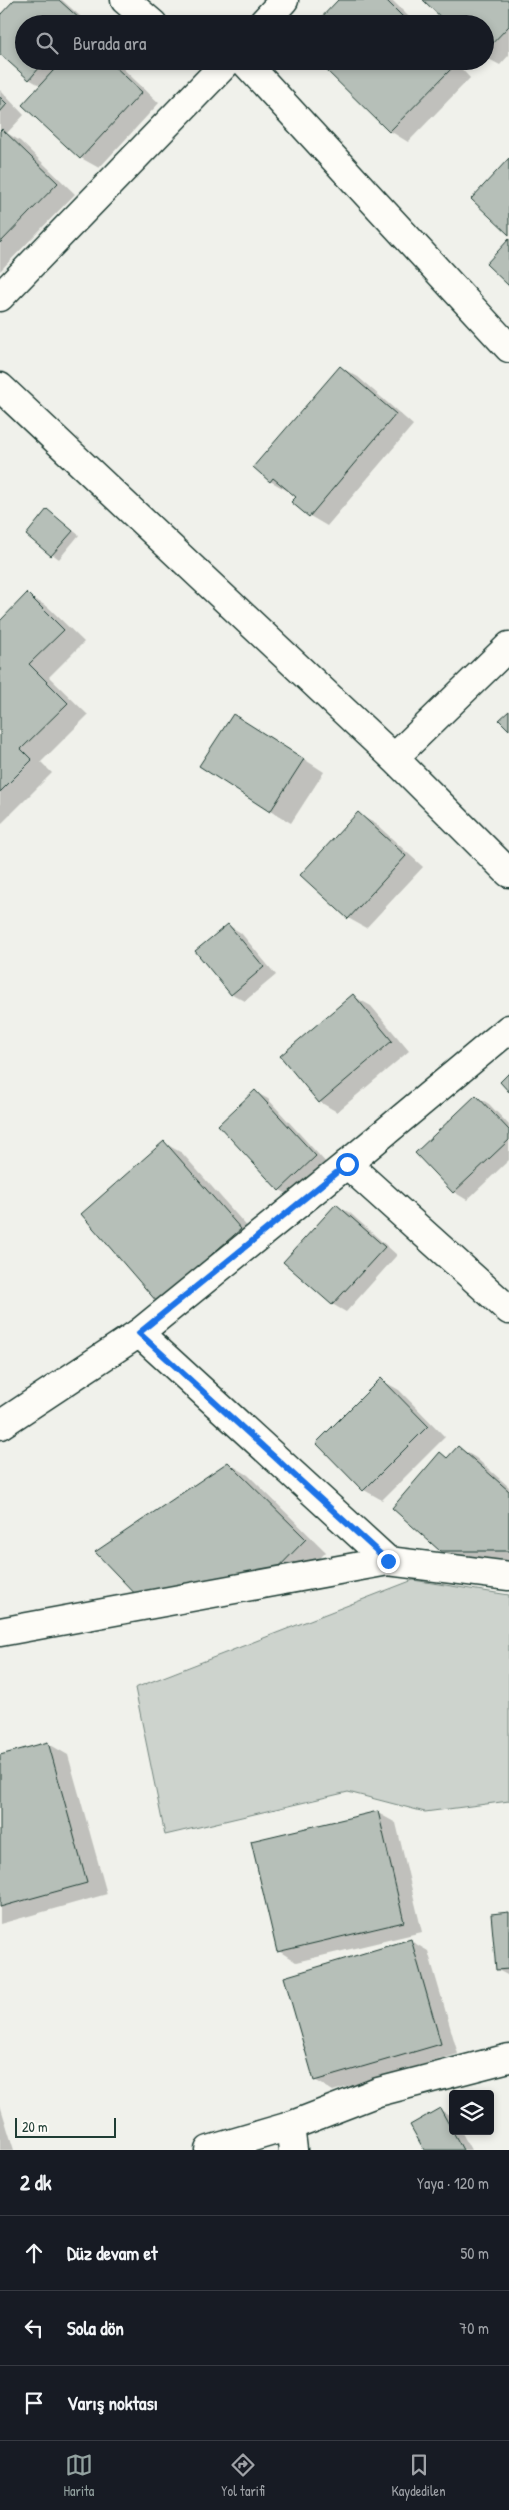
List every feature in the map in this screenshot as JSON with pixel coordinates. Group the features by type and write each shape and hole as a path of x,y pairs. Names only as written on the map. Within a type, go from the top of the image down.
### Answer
{"street":[{"path":"125,0 142,15"},
{"path":"270,15 284,0"},
{"path":"0,297 210,70"},
{"path":"252,70 509,348"},
{"path":"0,387 394,758 509,873"},
{"path":"394,758 509,646"},
{"path":"0,1425 139,1333 509,1029"},
{"path":"347,1164 509,1310"},
{"path":"139,1333 388,1561"},
{"path":"0,1632 388,1561 509,1576"},
{"path":"209,2150 291,2138 378,2092 509,2058"}],"shaded area":[{"path":"413,1580 509,1595 509,1801 425,1812 348,1792 165,1835 135,1688"}],"building":[{"path":"14,0 59,0 76,15 15,15 15,67 0,54 0,15"},
{"path":"338,0 386,0 401,15 324,15"},
{"path":"423,0 509,0 509,26 494,42 494,15 439,15"},
{"path":"18,70 37,70 29,80"},
{"path":"54,70 119,70 142,92 80,159 22,105"},
{"path":"326,70 450,70 389,132"},
{"path":"0,97 7,104 0,112"},
{"path":"2,129 58,183 0,243 0,131"},
{"path":"509,158 509,235 471,199"},
{"path":"509,239 509,286 486,264"},
{"path":"340,366 396,414 309,517 291,502 296,497 273,478 270,482 253,467"},
{"path":"47,509 73,531 51,556 26,535"},
{"path":"27,593 64,630 29,664 68,703 21,749 32,760 0,792 0,621"},
{"path":"509,711 509,730 499,720"},
{"path":"233,714 304,759 270,812 199,766"},
{"path":"358,812 406,856 348,919 300,875"},
{"path":"228,924 264,967 231,995 195,951"},
{"path":"353,994 392,1041 319,1103 280,1056"},
{"path":"509,1073 509,1092 500,1082"},
{"path":"255,1090 316,1156 279,1191 218,1125"},
{"path":"476,1095 509,1130 509,1140 453,1193 415,1153"},
{"path":"164,1141 241,1229 157,1302 81,1214"},
{"path":"336,1204 385,1247 332,1305 283,1262"},
{"path":"381,1378 428,1426 363,1491 316,1443"},
{"path":"458,1446 509,1491 509,1551 440,1551 392,1508 440,1452 447,1458"},
{"path":"228,1462 306,1539 272,1574 143,1602 95,1552"},
{"path":"48,1742 87,1883 0,1907 0,1755"},
{"path":"378,1811 404,1922 277,1952 251,1841"},
{"path":"509,1912 509,1969 496,1970 491,1914"},
{"path":"411,1939 441,2044 314,2081 284,1977"},
{"path":"440,2108 449,2124 449,2135 455,2135 463,2150 424,2150 410,2125"}],"route":[{"path":"347,1164 139,1333 388,1561"}]}
